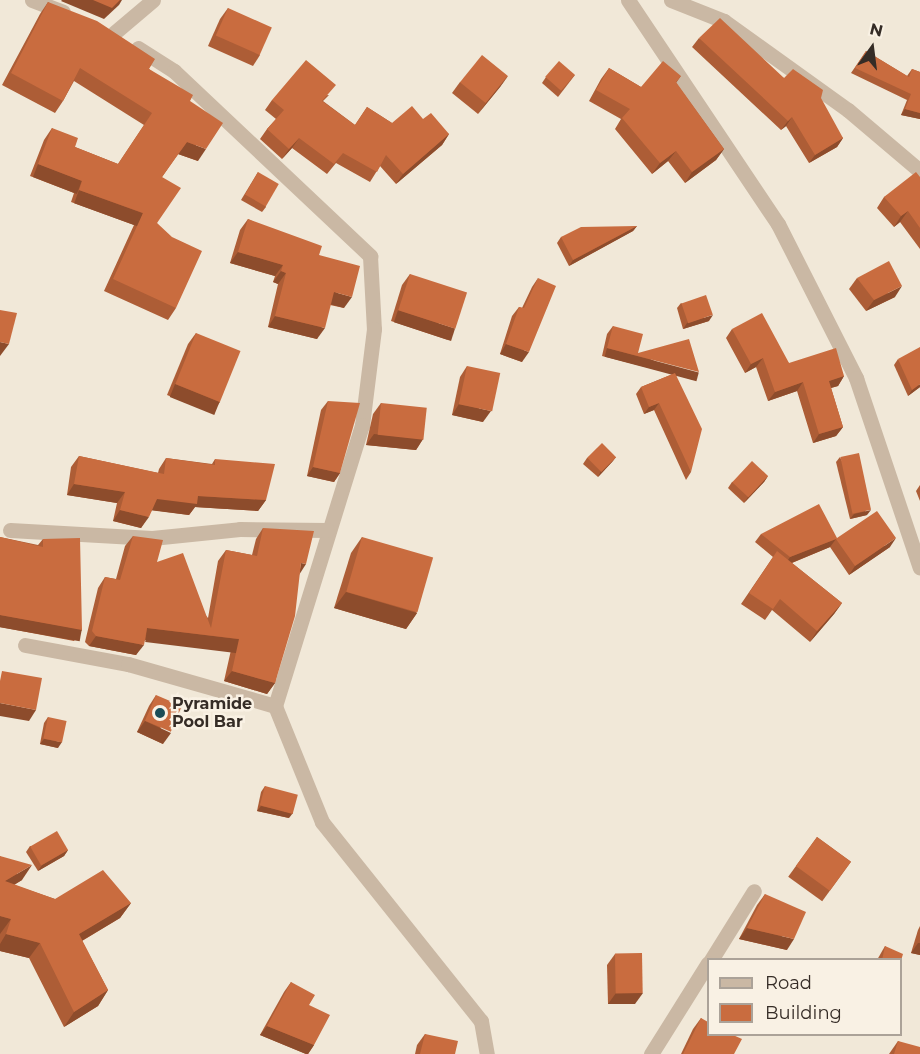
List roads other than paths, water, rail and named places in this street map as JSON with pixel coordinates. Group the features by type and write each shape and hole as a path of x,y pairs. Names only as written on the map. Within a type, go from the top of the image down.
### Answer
{"street":[{"path":"32,0 114,33 174,71 370,256 374,329 362,425 327,530 275,706 322,822 481,1021 488,1054"},
{"path":"114,33 153,0"},
{"path":"628,0 778,224 856,378 920,568"},
{"path":"671,0 724,21 848,110 920,171"},
{"path":"10,530 152,538 240,529 327,530"},
{"path":"25,645 128,664 275,706"},
{"path":"712,958 754,891"},
{"path":"651,1054 707,966"}],"place":[{"name":"Pyramide Pool Bar","path":"160,713"}]}
